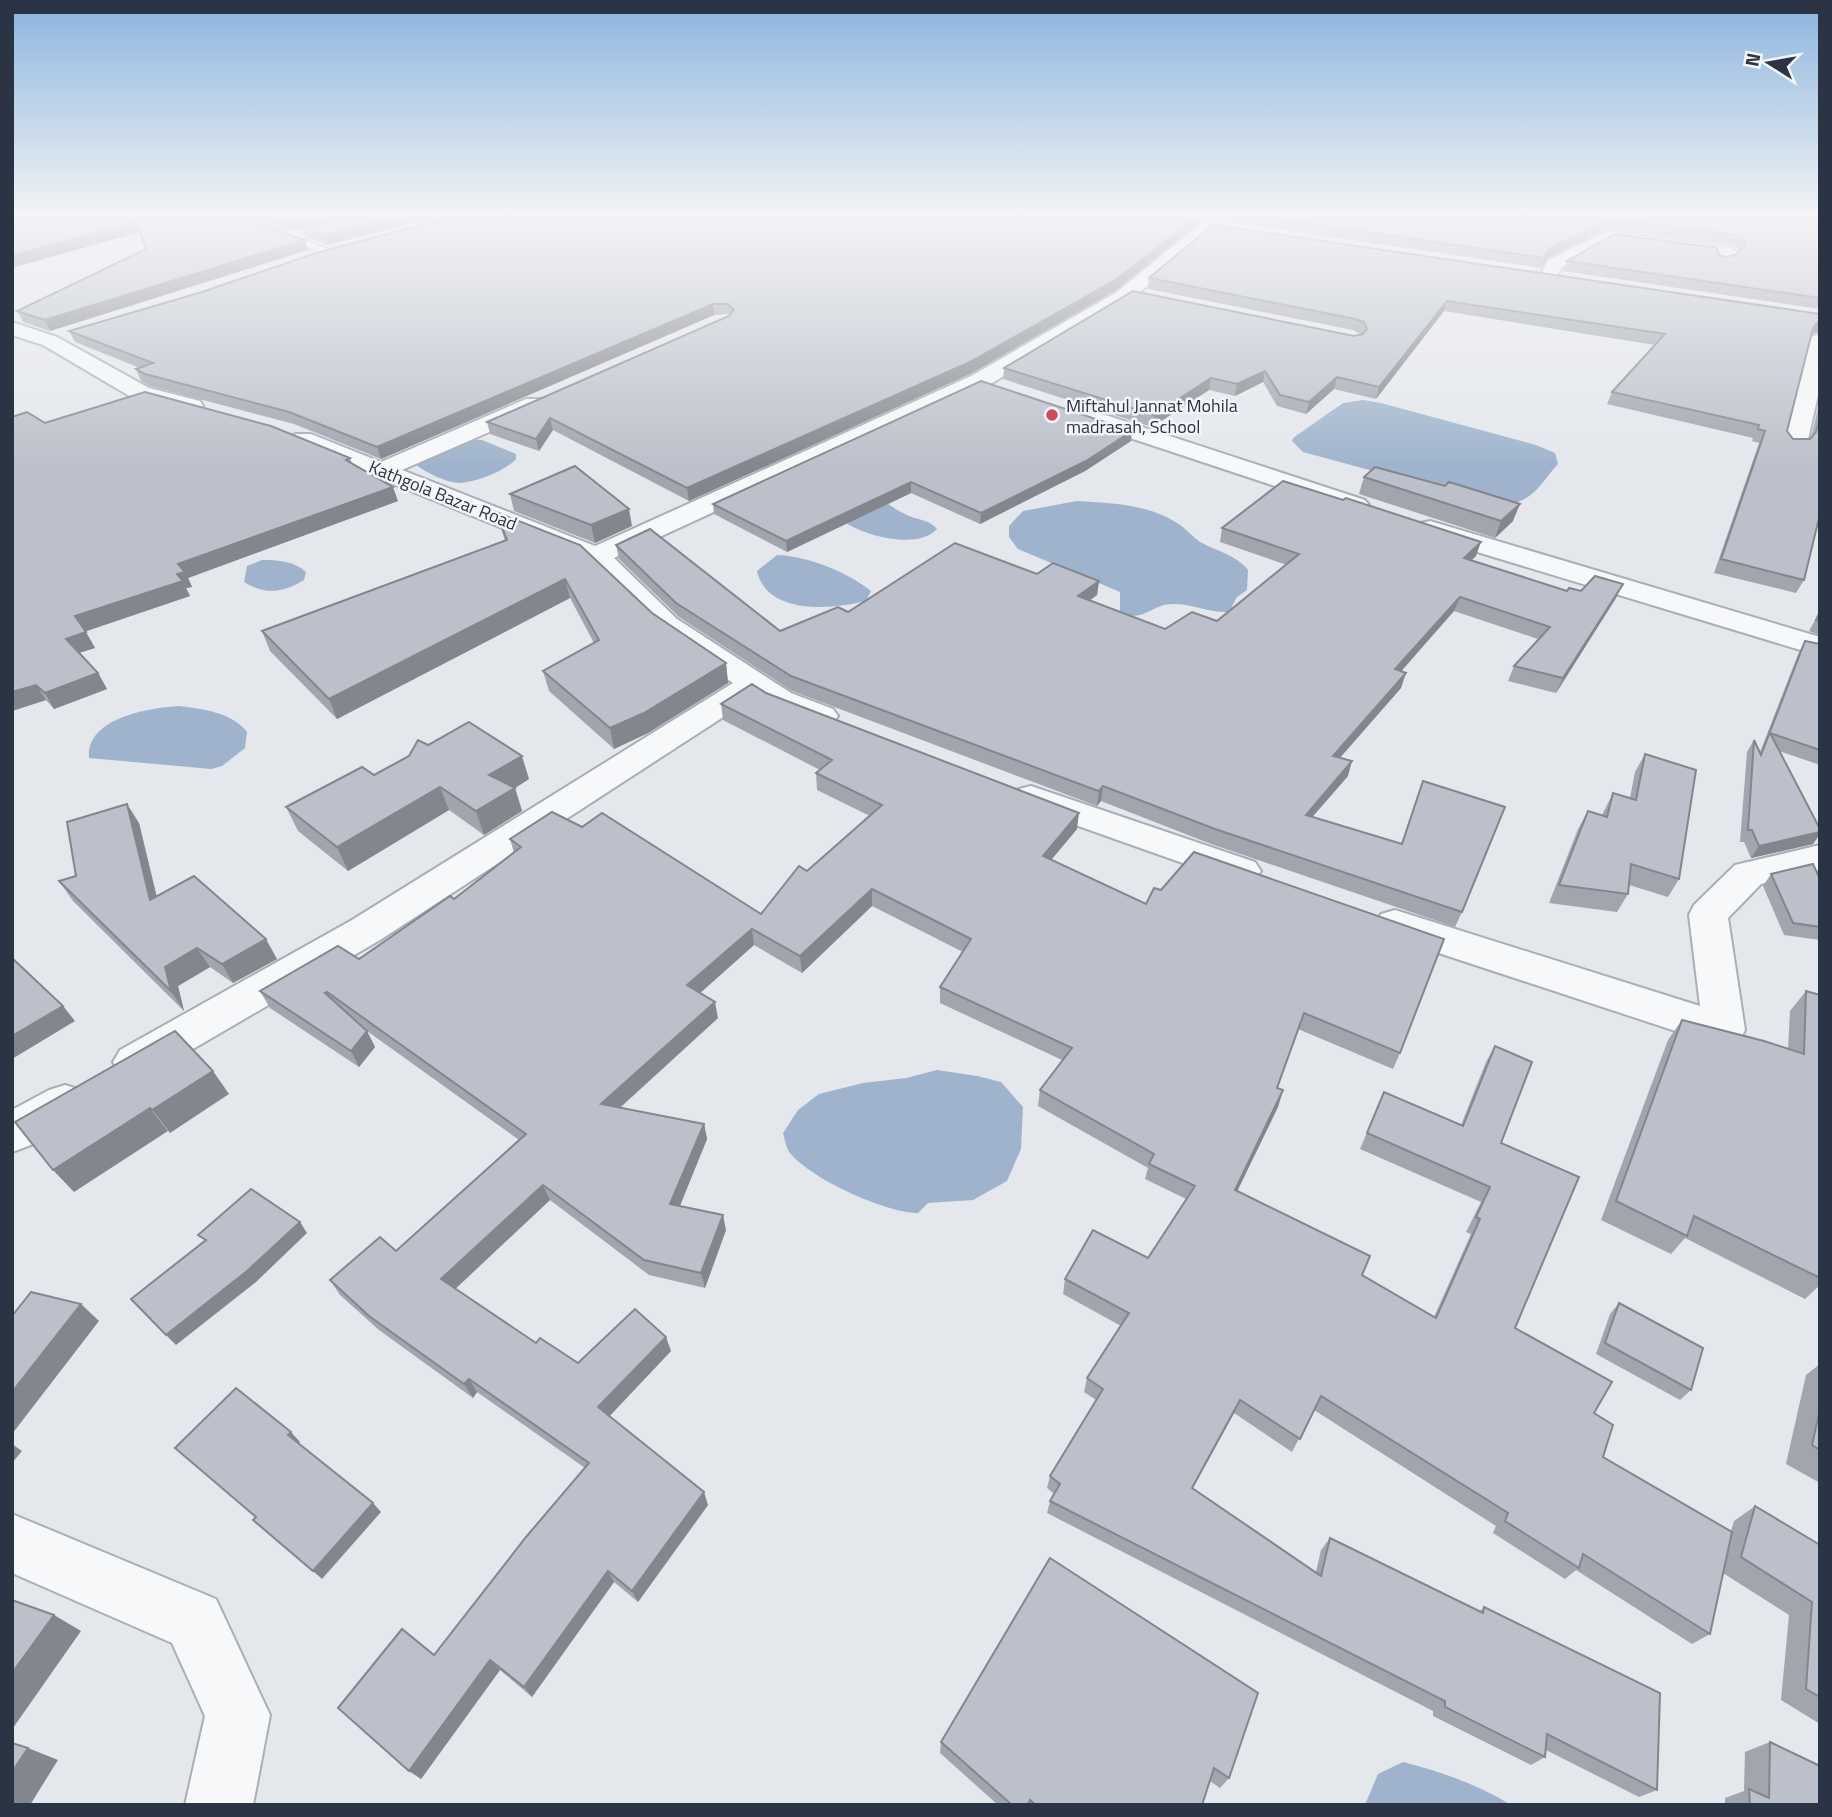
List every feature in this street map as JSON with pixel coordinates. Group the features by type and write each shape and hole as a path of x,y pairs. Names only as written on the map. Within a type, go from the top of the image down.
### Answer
{"street":[{"path":"596,556 979,381 1119,298"},
{"path":"12,328 61,338 141,393 220,414"},
{"path":"1795,444 1820,340"},
{"path":"979,381 1004,389"},
{"path":"382,470 552,396"},
{"path":"1055,406 1384,514"},
{"name":"Kathgola Bazar Road","path":"285,432 596,556 667,625 780,700 844,725"},
{"path":"1410,522 1820,646"},
{"path":"12,1133 366,930 755,683"},
{"path":"1012,789 1271,881"},
{"path":"1362,912 1724,1030 1708,915 1748,874 1820,857"},
{"path":"12,1543 194,1621 237,1715 219,1805"}],"water":[{"path":"1363,400 1536,445 1555,453 1558,464 1525,499 1495,504 1303,452 1292,441 1343,403"},
{"path":"470,439 482,440 516,454 516,459 490,475 460,483 436,476 414,463"},
{"path":"874,493 897,510 928,522 937,529 928,536 903,540 874,535 840,519"},
{"path":"1077,501 1141,508 1166,517 1202,543 1233,557 1243,565 1248,570 1247,590 1237,597 1229,612 1174,604 1160,606 1136,616 1120,613 1120,592 1018,549 1009,537 1009,526 1023,511"},
{"path":"777,555 801,558 827,566 871,591 866,601 853,604 820,607 787,602 774,596 763,586 757,571"},
{"path":"262,560 296,565 306,572 304,580 289,588 274,591 259,589 244,582 247,566"},
{"path":"179,706 216,713 241,725 247,732 245,748 222,766 211,769 89,758 91,744 97,733 108,724 151,709"},
{"path":"937,1070 1001,1082 1023,1107 1021,1149 1007,1181 973,1200 928,1203 918,1213 887,1207 831,1183 800,1163 789,1151 783,1133 798,1110 819,1094"},
{"path":"1403,1762 1459,1779 1511,1805 1365,1805 1378,1774"}],"building":[{"path":"44,298 117,298 45,320 17,311"},
{"path":"182,298 1084,298 970,362 687,488 550,418 536,439 487,422 729,316 734,310 728,304 713,304 377,447 289,412 145,374 136,369 153,363 69,331"},
{"path":"1122,298 1166,298 1354,336 1363,334 1367,329 1364,322 1248,298 1709,298 1820,314 1820,322 1813,328 1787,431 1793,439 1810,439 1816,432 1820,416 1820,514 1804,580 1721,559 1765,431 1758,429 1759,425 1612,392 1665,334 1447,301 1379,387 1337,377 1309,402 1280,395 1265,371 1237,384 1211,378 1154,415 1004,368"},
{"path":"981,381 1132,431 1086,461 981,513 911,482 786,541 713,504"},
{"path":"145,392 271,426 350,458 346,460 393,487 178,564 185,572 177,574 183,581 75,616 86,632 66,639 98,673 45,693 36,685 12,692 12,417 27,412 45,423"},
{"path":"575,466 629,509 591,525 510,494"},
{"path":"1375,467 1445,486 1449,482 1520,504 1501,521 1364,477"},
{"path":"1283,481 1343,500 1346,498 1481,542 1464,558 1567,591 1569,588 1581,591 1595,576 1623,584 1563,678 1514,666 1550,627 1460,597 1395,669 1406,673 1333,756 1352,761 1306,815 1402,844 1423,781 1505,807 1462,912 1215,829 1103,786 1099,791 1093,789 791,676 676,603 616,545 650,529 780,631 838,607 848,612 955,543 1037,574 1053,563 1099,581 1078,596 1165,629 1192,612 1217,621 1299,554 1222,528"},
{"path":"496,512 580,545 652,613 726,663 644,713 610,728 543,671 599,640 565,579 329,699 262,631 507,540"},
{"path":"1805,641 1820,644 1820,750 1770,733 1820,832 1759,846 1752,830 1748,830 1754,740 1761,755"},
{"path":"752,684 766,693 1079,813 1043,856 1146,904 1154,888 1161,890 1194,852 1444,939 1400,1053 1304,1013 1277,1088 1283,1090 1235,1190 1370,1256 1362,1275 1436,1318 1480,1219 1476,1217 1490,1187 1367,1133 1384,1092 1463,1126 1495,1046 1532,1062 1501,1143 1579,1177 1515,1328 1612,1382 1594,1413 1613,1425 1603,1457 1732,1532 1710,1634 1583,1554 1579,1568 1505,1521 1508,1513 1321,1396 1300,1439 1240,1400 1192,1488 1321,1576 1330,1538 1483,1613 1484,1607 1660,1693 1657,1790 1547,1734 1545,1757 1445,1707 1445,1701 1050,1501 1060,1484 1050,1476 1103,1389 1087,1378 1129,1313 1065,1279 1093,1230 1148,1258 1195,1186 1149,1164 1154,1154 1040,1090 1072,1048 940,987 971,939 872,889 800,956 752,929 687,985 715,1002 601,1104 704,1124 670,1204 723,1215 701,1273 644,1260 543,1185 441,1279 536,1343 540,1338 578,1363 635,1309 666,1337 598,1407 704,1492 632,1591 608,1571 524,1687 490,1660 409,1771 338,1708 402,1629 434,1655 526,1537 589,1463 469,1379 464,1384 369,1316 330,1280 380,1237 396,1251 526,1134 327,992 325,993 367,1031 351,1051 260,991 338,946 359,959 450,896 454,899 521,847 510,839 552,812 582,827 602,813 761,914 799,866 807,871 882,805 816,773 832,760 721,704"},
{"path":"469,722 522,756 489,775 515,788 476,811 440,787 337,847 286,807 362,767 374,775 409,756 418,740 428,745"},
{"path":"1645,754 1696,770 1679,879 1631,864 1628,894 1559,885 1588,811 1607,817 1613,793 1636,800"},
{"path":"127,804 150,900 194,876 266,939 222,964 197,948 165,967 171,991 59,881 76,876 67,822"},
{"path":"1813,864 1820,879 1820,927 1793,923 1771,874"},
{"path":"12,958 63,1006 12,1036"},
{"path":"1806,991 1820,995 1820,1278 1694,1216 1687,1236 1616,1201 1682,1020 1804,1054"},
{"path":"175,1031 213,1071 53,1170 15,1122"},
{"path":"251,1189 300,1222 247,1271 166,1335 131,1299 206,1240 198,1235"},
{"path":"31,1292 81,1304 12,1392 12,1316"},
{"path":"1619,1303 1703,1348 1691,1390 1605,1343"},
{"path":"236,1388 291,1432 288,1435 373,1503 313,1571 253,1520 256,1517 175,1448"},
{"path":"1820,1409 1820,1450 1812,1445"},
{"path":"1755,1506 1820,1545 1820,1697 1806,1689 1812,1602 1741,1557"},
{"path":"1050,1558 1258,1693 1229,1778 1214,1768 1202,1805 1036,1805 1030,1800 1028,1805 1012,1805 941,1742"},
{"path":"12,1600 54,1615 12,1673"},
{"path":"1770,1742 1820,1766 1820,1805 1750,1805 1749,1789 1769,1798"},
{"path":"12,1743 28,1748 12,1772"}],"place":[{"name":"Miftahul Jannat Mohila madrasah, School","path":"1052,415"}]}
